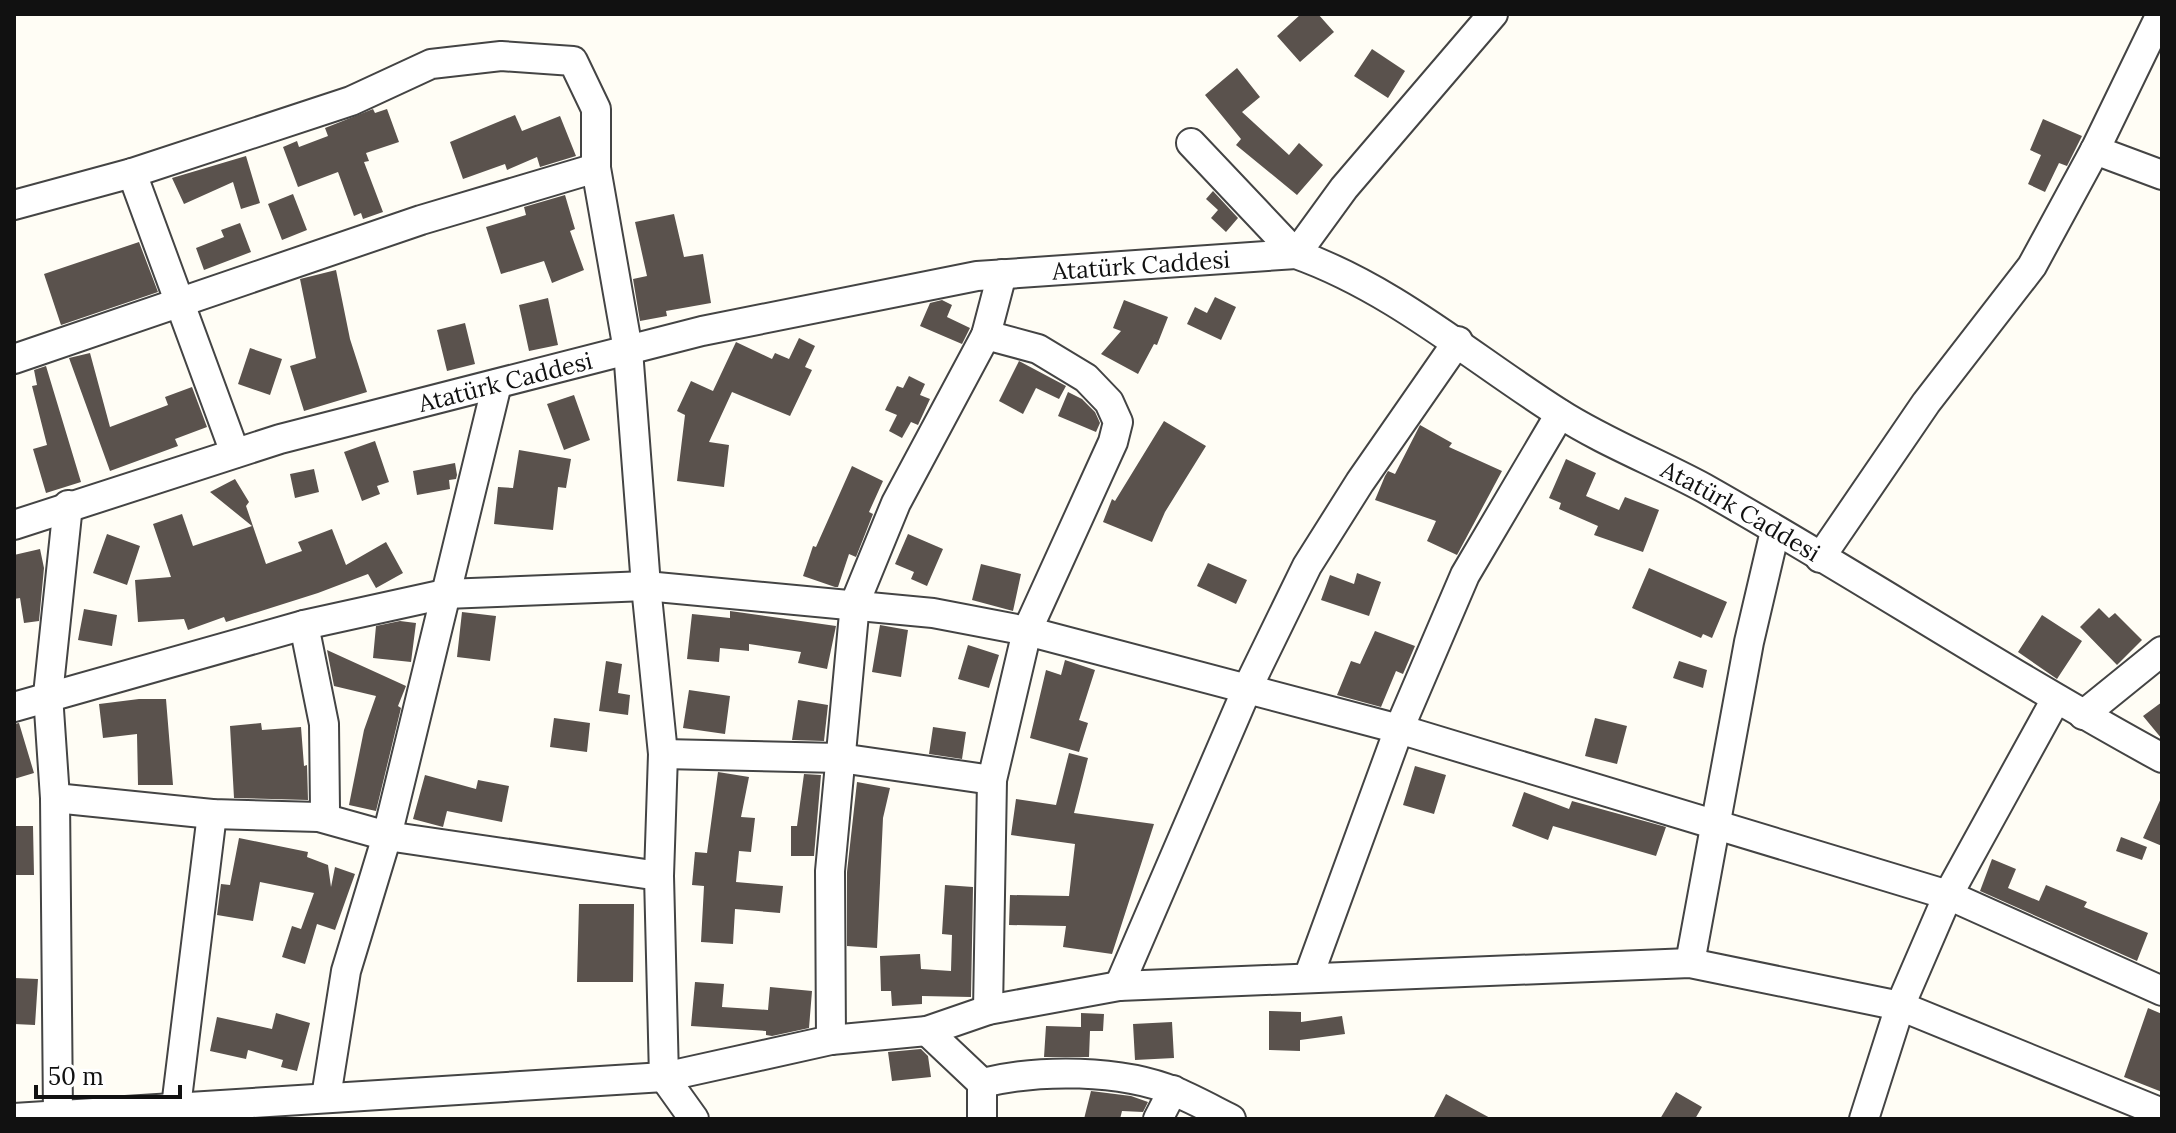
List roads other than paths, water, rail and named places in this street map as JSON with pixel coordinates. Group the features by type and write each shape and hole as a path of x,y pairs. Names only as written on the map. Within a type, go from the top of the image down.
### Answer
{"street":[{"path":"1191,143 1296,254 1344,188 1493,14"},
{"path":"1820,558 1926,403 2032,266 2095,150 2161,14"},
{"path":"14,205 132,173 351,101 431,64 501,56 573,61 596,109 596,168 628,350 646,586 663,754 659,876 664,1077 694,1119"},
{"path":"2095,150 2162,175"},
{"path":"14,359 421,220 596,168"},
{"path":"132,173 235,453"},
{"name":"Atatürk Caddesi","path":"14,525 235,453 702,331 977,276 1296,254 1330,266 1458,341 1560,414 1703,488 2083,715 2162,758"},
{"path":"831,1040 830,871 855,603 896,503 986,335 1002,274"},
{"path":"986,335 1038,349 1086,378 1109,402 1118,422 1113,442 1027,631 992,780 988,1010"},
{"path":"1119,986 1247,689 1307,566 1360,482 1458,341"},
{"path":"326,1097 346,971 387,836 497,384"},
{"path":"1308,978 1399,729 1465,575 1560,414"},
{"path":"58,1114 55,798 48,695 68,505"},
{"path":"1690,963 1714,824 1775,531"},
{"path":"14,707 304,625 445,594 646,586 855,603 933,613 1027,631 1399,729 1948,895 2162,991"},
{"path":"304,625 324,724 325,809 319,817"},
{"path":"2083,715 2162,651"},
{"path":"1864,1119 1900,1006 1948,895 2056,699"},
{"path":"663,754 840,758 992,780"},
{"path":"55,798 212,814 319,817 387,836 659,876"},
{"path":"176,1107 212,814"},
{"path":"14,1118 664,1077 831,1040 927,1031 988,1010 1119,986 1690,963 1900,1006 2162,1113"},
{"path":"927,1031 982,1083 982,1119"},
{"path":"982,1083 1014,1075 1097,1074 1173,1090 1231,1119"},
{"path":"1158,1119 1173,1090"}]}
